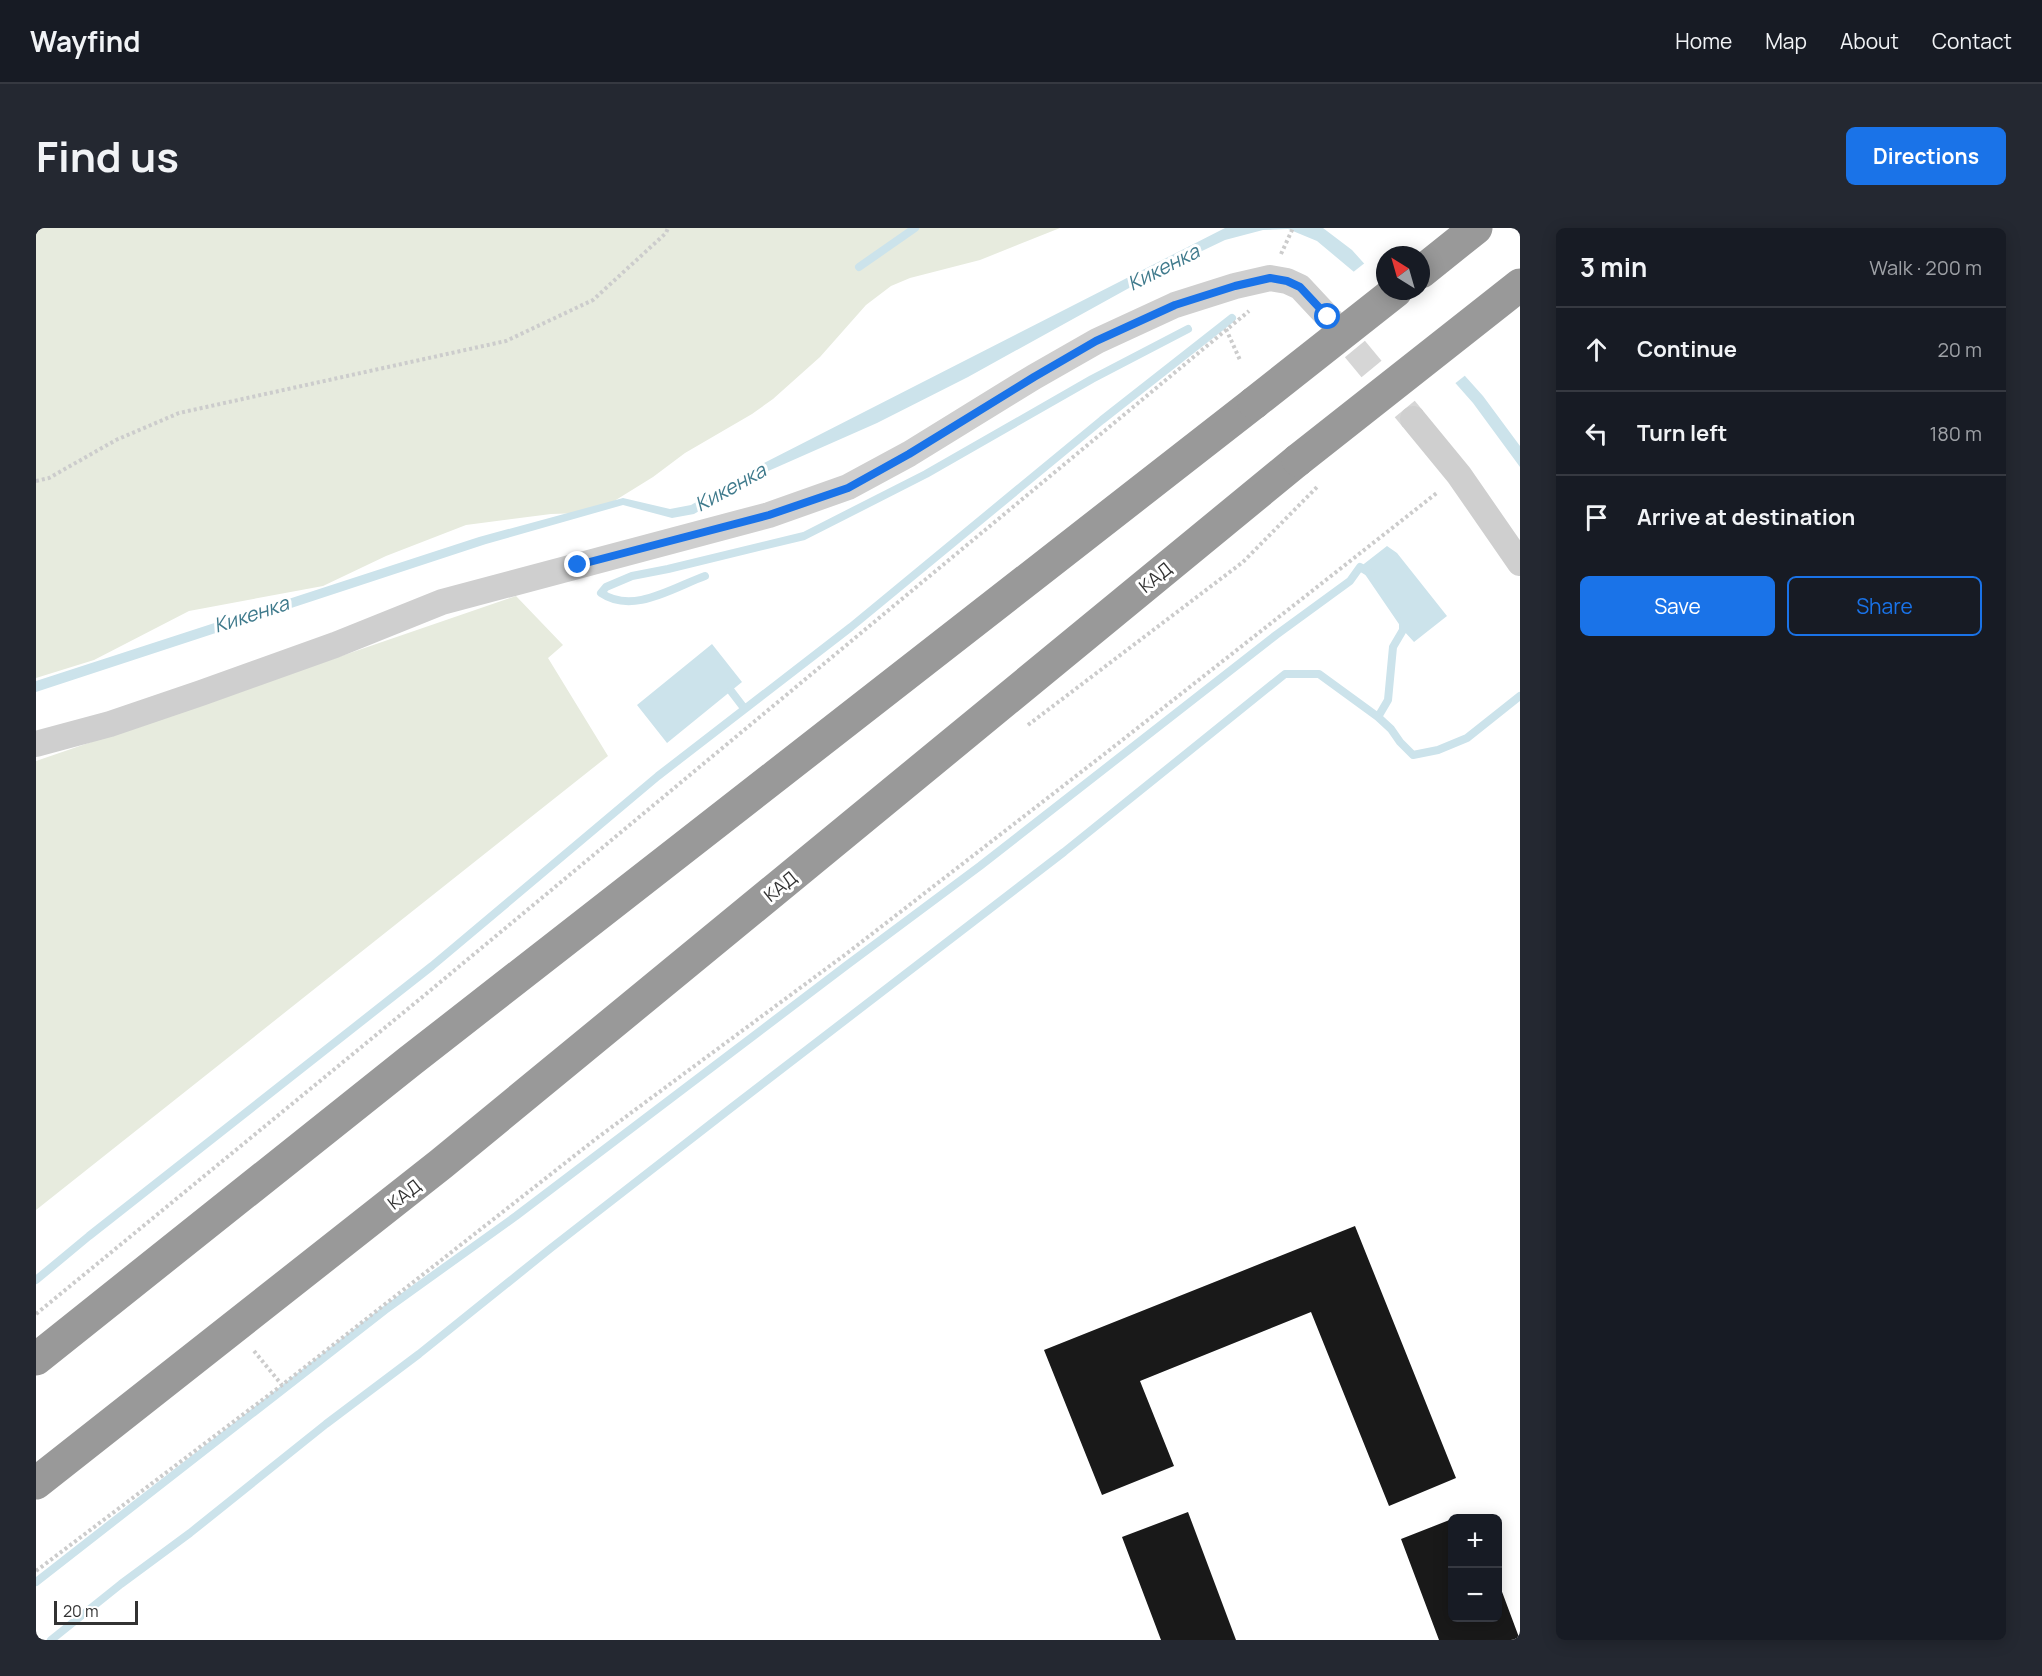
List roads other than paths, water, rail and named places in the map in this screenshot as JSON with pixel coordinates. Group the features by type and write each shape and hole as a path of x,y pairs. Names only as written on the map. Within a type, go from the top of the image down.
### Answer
{"highway":[{"path":"1430,265 1476,228"},
{"name":"КАД","path":"36,1483 441,1164 1298,460 1520,285"},
{"path":"36,1359 400,1069 1385,300"}],"street":[{"path":"36,744 110,724 201,693 335,645 442,602 769,515 848,488 909,454 1096,341 1175,305 1235,286 1270,278 1287,281 1300,287 1328,317"},
{"path":"1413,419 1459,475 1520,563"}],"water":[{"name":"Кикенка","path":"1225,228 1323,228 1352,250 1376,277 1376,293 1366,282 1317,241 1288,229 1263,230 1225,240 1158,272 968,377 877,423 766,472 694,514 672,518 623,505 486,544 36,692 36,681 479,537 623,498 670,509 691,505 764,463"},
{"path":"1382,300 1397,300 1483,396 1520,446 1520,467 1473,403"},
{"path":"1387,546 1397,553 1447,616 1414,642 1403,630 1360,567"},
{"path":"712,644 742,682 667,743 637,705"}],"waterway":[{"path":"859,267 915,228"},
{"path":"36,1280 432,966 658,776 851,627 1102,420 1232,318"},
{"path":"705,576 667,592 640,600 613,599 601,593 606,587 632,576 804,536 926,474 1092,379 1188,329"},
{"path":"36,1582 385,1310 516,1216 980,866 1276,635 1350,581 1360,567 1370,573"},
{"path":"1378,717 1388,700 1393,647 1403,630 1403,621"},
{"path":"51,1640 419,1354 551,1248 1064,852 1285,674 1319,674 1378,717 1413,755 1438,750 1467,738 1520,696"},
{"path":"731,691 744,708"}],"tunnel":[{"path":"1330,319 1413,419"}]}
